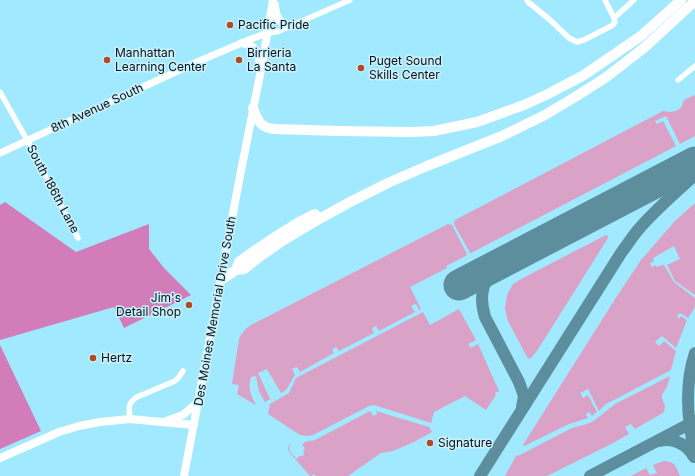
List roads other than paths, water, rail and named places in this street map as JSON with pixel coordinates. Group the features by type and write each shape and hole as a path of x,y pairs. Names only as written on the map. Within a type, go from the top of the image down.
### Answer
{"highway":[{"path":"254,108 260,123 265,127 275,129 390,132 434,131 456,127 483,120 524,105 584,75 641,36 682,0"},
{"path":"221,280 236,270 244,269 284,240 350,202 403,176 509,133 575,97 605,78 645,47 695,1"},
{"path":"236,270 239,262 299,222 416,165 511,127 553,104 586,84 618,60 641,36"}],"main road":[{"path":"274,0 276,12 280,21 284,24 293,26"},
{"name":"Des Moines Memorial Drive South","path":"184,476 274,0"},
{"path":"242,43 250,45 256,50 261,70"},
{"path":"163,422 183,415 198,402"},
{"path":"0,458 67,429 100,422 130,419 194,425"}],"street":[{"name":"8th Avenue South","path":"0,152 187,66 267,33 277,32 293,26 350,0"},
{"path":"527,0 569,38 577,42 613,25 615,22 614,18 605,0"},
{"path":"614,18 634,0"},
{"path":"678,80 695,66"},
{"name":"South 186th Lane","path":"0,92 78,238"},
{"path":"130,419 129,406 133,400 175,381 183,371"}],"place":[{"name":"Pacific Pride","path":"230,25"},
{"name":"Manhattan Learning Center","path":"107,60"},
{"name":"Birrieria La Santa","path":"239,60"},
{"name":"Puget Sound Skills Center","path":"361,68"},
{"name":"Jim's Detail Shop","path":"189,305"},
{"name":"Hertz","path":"93,358"},
{"name":"Signature","path":"430,443"}]}
